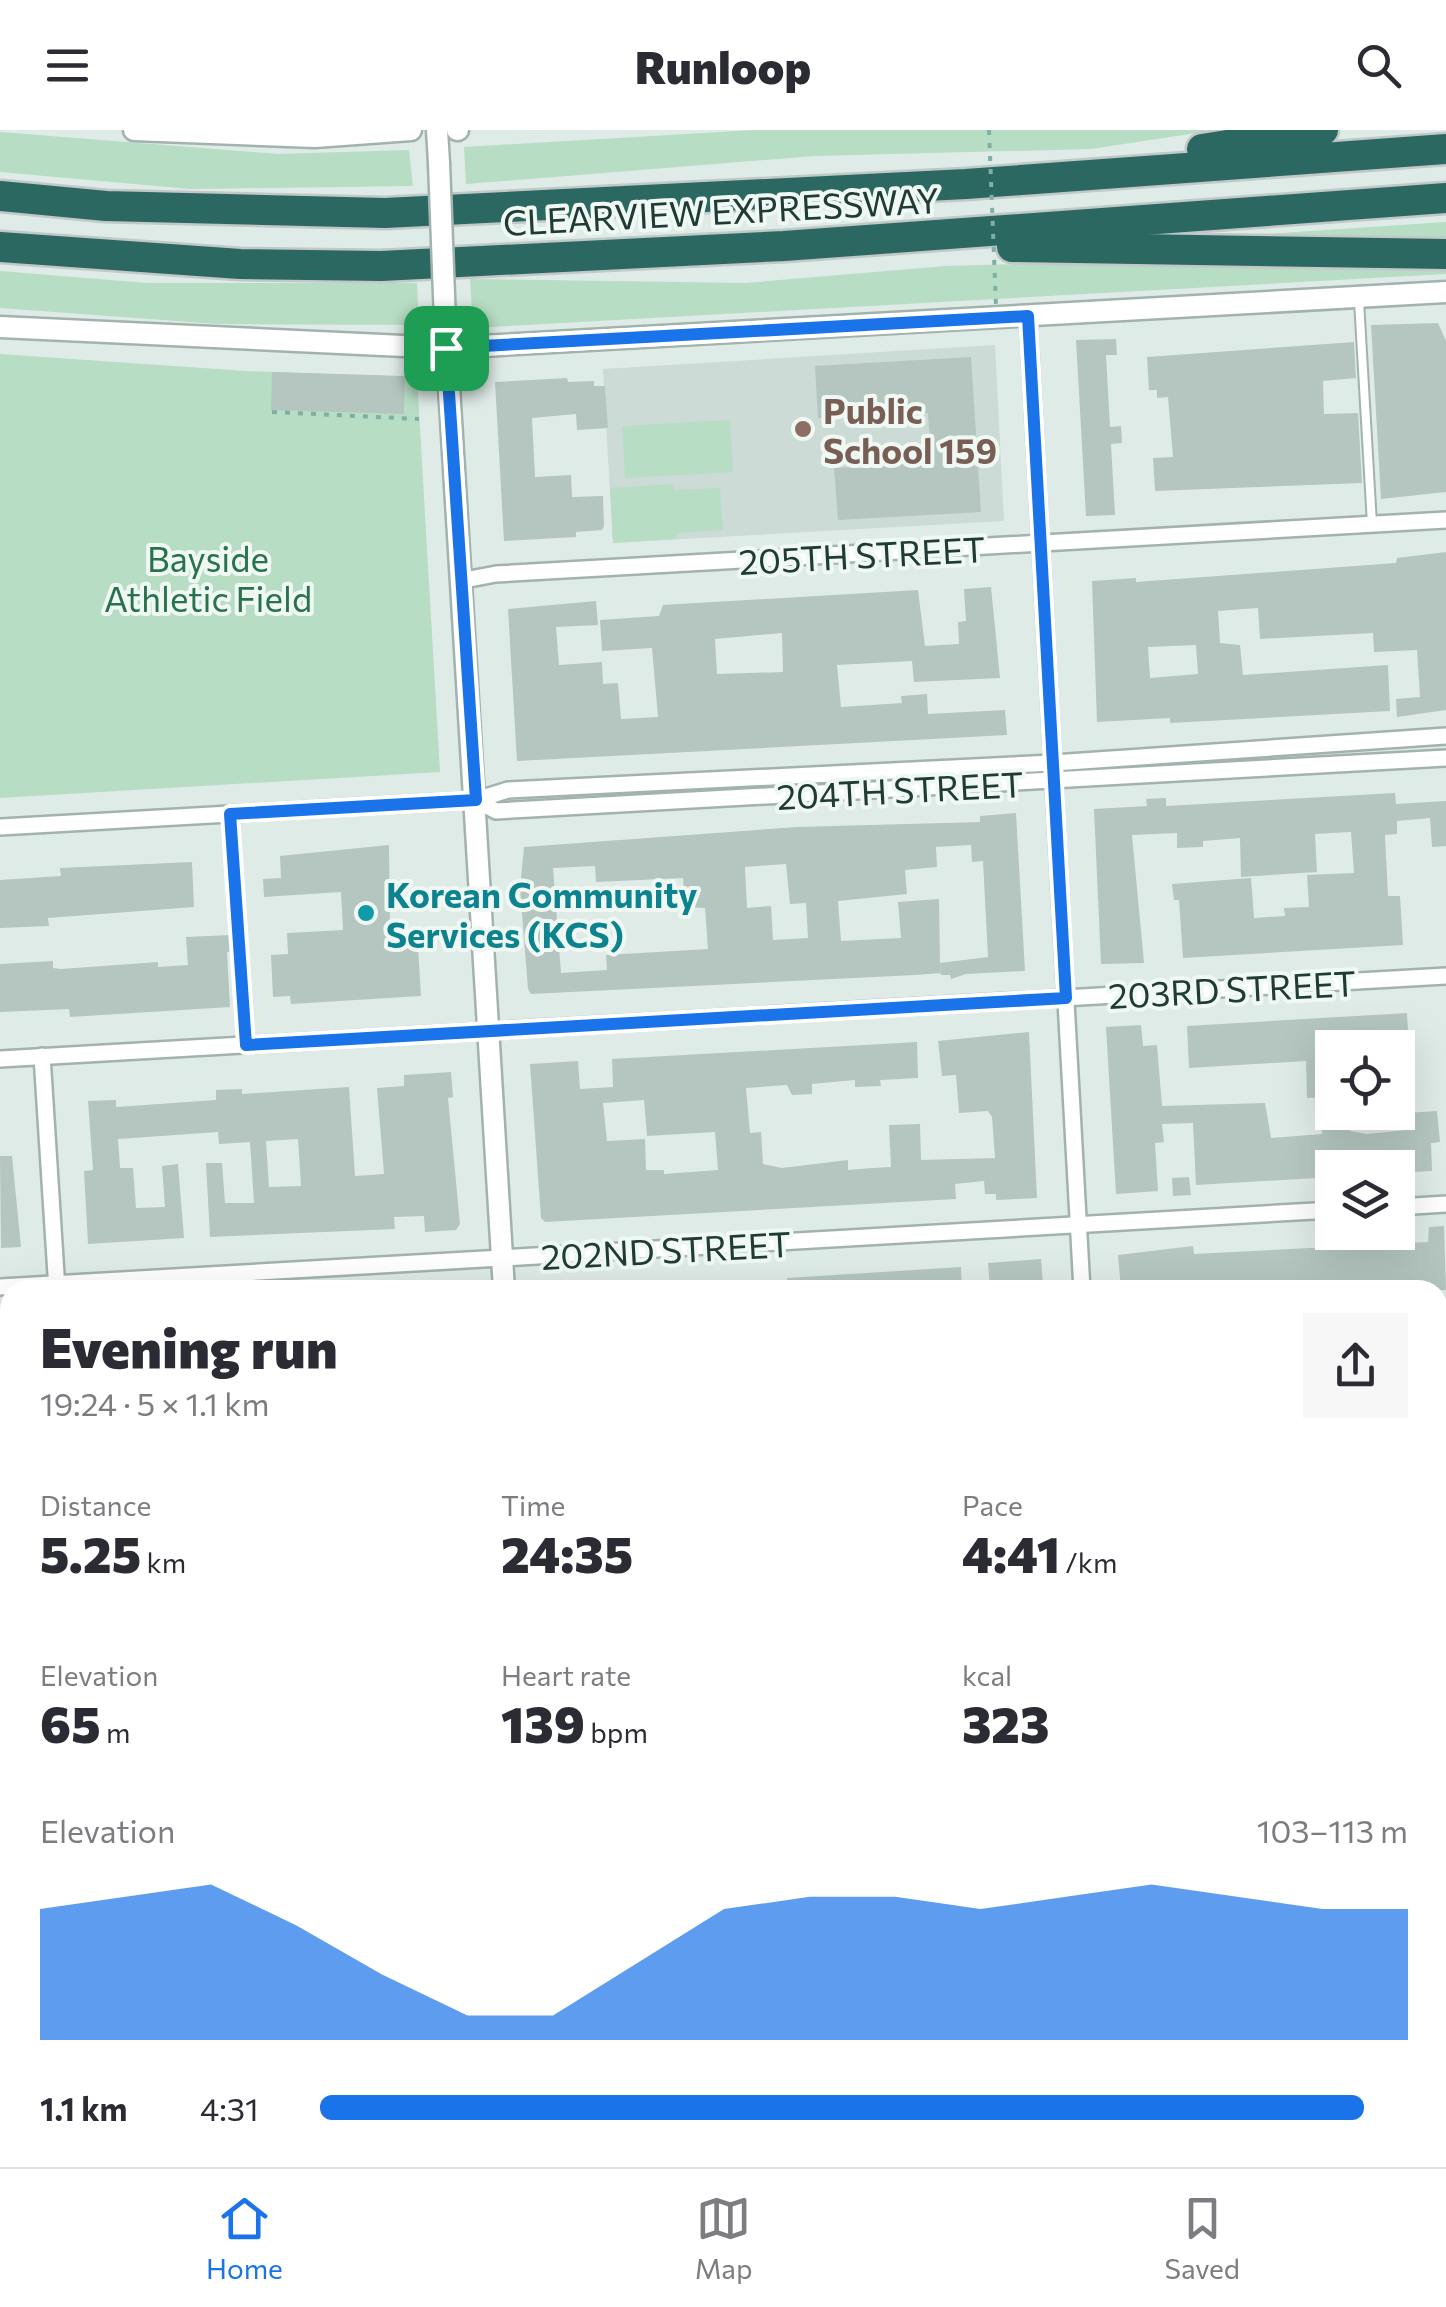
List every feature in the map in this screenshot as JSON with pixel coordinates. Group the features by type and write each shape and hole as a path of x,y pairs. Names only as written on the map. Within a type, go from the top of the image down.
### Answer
{"highway":[{"path":"966,184 1323,130"},
{"name":"CLEARVIEW EXPRESSWAY","path":"0,196 126,206 385,213 966,184 1446,149"},
{"name":"CLEARVIEW EXPRESSWAY","path":"0,247 240,264 381,266 784,246 1446,198"},
{"path":"784,246 1446,254"}],"street":[{"path":"134,130 315,137 410,130"},
{"path":"437,130 444,322 503,1280"},
{"path":"0,326 446,348 1446,292"},
{"path":"1028,316 1081,1280"},
{"name":"205TH STREET","path":"459,580 496,574 1446,520"},
{"name":"204TH STREET","path":"0,827 476,800 508,790 1052,763 1446,736"},
{"name":"204TH STREET","path":"476,800 496,811 1446,758"},
{"name":"203RD STREET","path":"0,1059 1446,976"},
{"path":"42,1056 57,1280"},
{"path":"1415,1206 1446,1204"},
{"name":"202ND STREET","path":"164,1280 1315,1211"}],"lane":[{"path":"1359,296 1372,524"},
{"path":"230,814 246,1045"}],"path":[{"path":"988,130 996,306"},
{"path":"272,412 419,418"}],"shaded area":[{"name":"Public School 159","path":"995,345 1004,521 613,543 603,369"}],"green space":[{"path":"754,130 1216,130 1091,149 815,156 466,184 464,147"},
{"path":"0,132 278,154 409,150 413,186 190,189 0,172"},
{"path":"1446,222 1446,240 1235,236"},
{"path":"1128,261 1446,265 1446,274 473,328 470,279 745,283 946,266"},
{"path":"0,271 147,283 417,283 419,325 217,324 0,308"},
{"name":"Bayside Athletic Field","path":"0,354 246,371 417,377 440,772 0,798"},
{"path":"730,420 733,472 625,478 622,426"},
{"path":"673,484 674,490 720,488 723,530 677,533 676,539 613,543 610,488"}],"building":[{"path":"1438,323 1446,341 1446,492 1381,499 1371,325"},
{"path":"1116,339 1117,355 1106,355 1110,427 1121,426 1122,443 1111,444 1115,515 1086,516 1076,340"},
{"path":"1354,342 1356,378 1323,381 1324,414 1358,413 1362,483 1155,491 1153,458 1173,457 1168,397 1157,398 1157,390 1149,390 1147,357"},
{"name":"Public School 159","path":"971,357 981,512 838,520 834,468 931,462 928,413 818,418 815,366"},
{"path":"272,372 405,376 404,414 271,410"},
{"path":"567,378 568,382 594,381 594,386 605,386 608,428 577,430 576,414 532,418 535,477 571,475 572,497 603,496 604,526 602,530 576,532 576,537 504,541 495,382"},
{"path":"1446,552 1446,710 1397,717 1396,699 1420,697 1417,650 1374,652 1373,633 1260,639 1258,608 1218,611 1220,643 1240,645 1243,675 1388,665 1390,711 1170,723 1170,718 1097,722 1092,581 1136,578 1136,582 1396,563 1397,558","holes":["1196,645 1198,674 1150,678 1148,647"]},
{"path":"991,587 1000,678 914,682 912,661 837,665 841,707 902,703 901,696 927,694 928,714 1005,710 1007,735 517,761 508,609 596,601 598,625 556,627 559,665 602,662 603,684 618,683 621,719 658,717 652,648 602,651 600,620 659,616 663,605 918,590 925,646 959,644 958,622 966,621 964,589","holes":["782,633 783,672 717,674 715,639"]},
{"path":"1395,793 1396,804 1446,801 1446,846 1432,847 1430,818 1397,821 1397,834 1385,835 1388,896 1400,896 1403,945 1183,958 1179,900 1174,900 1172,884 1251,878 1254,918 1285,916 1284,908 1309,907 1307,875 1354,873 1351,832 1315,834 1317,872 1241,877 1240,838 1203,841 1203,847 1177,848 1177,833 1132,835 1144,963 1101,964 1094,809 1147,806 1146,799 1166,798 1166,806"},
{"path":"1016,813 1025,971 966,974 951,979 950,975 531,994 520,888 524,847 797,827 980,822 980,816","holes":["971,845 972,862 983,861 988,957 940,963 939,899 898,902 901,938 841,941 838,901 907,894 905,870 937,867 936,847","786,864 790,904 806,903 808,938 773,940 771,906 747,908 745,867","595,866 596,882 683,878 685,907 705,908 708,949 606,955 607,970 561,973 553,868"]},
{"name":"Korean Community Services (KCS)","path":"389,845 390,928 408,931 418,948 421,996 291,1004 290,996 273,997 271,955 288,954 287,933 343,930 341,892 264,897 263,879 281,878 280,856"},
{"path":"192,862 194,907 48,918 49,926 0,928 0,880 61,876 60,868"},
{"path":"231,935 232,952 227,952 230,1007 70,1017 69,1009 0,1012 0,964 53,961 53,968 61,969 158,962 158,967 188,965 186,937"},
{"path":"1407,1013 1408,1030 1315,1030 1315,1098 1307,1098 1306,1061 1189,1068 1187,1026"},
{"path":"1141,1025 1143,1046 1157,1045 1162,1106 1265,1103 1271,1138 1322,1134 1322,1130 1367,1134 1415,1130 1415,1112 1437,1111 1440,1142 1431,1143 1432,1171 1415,1172 1415,1150 1315,1150 1315,1178 1196,1185 1193,1123 1162,1124 1164,1142 1155,1143 1158,1191 1116,1194 1106,1027"},
{"path":"1029,1032 1037,1198 996,1200 996,1194 985,1194 984,1181 955,1184 956,1199 545,1222 541,1218 530,1064 578,1061 580,1089 613,1087 612,1059 917,1042 918,1078 880,1080 881,1086 855,1087 855,1080 812,1084 812,1094 792,1095 787,1085 746,1088 750,1133 761,1132 763,1164 782,1168 848,1160 848,1170 891,1167 889,1125 920,1124 921,1160 995,1158 992,1117 988,1111 959,1113 956,1075 942,1076 938,1041","holes":["644,1100 647,1136 715,1132 718,1170 664,1174 664,1170 646,1170 645,1139 607,1141 603,1103"]},
{"path":"451,1072 453,1097 448,1098 460,1224 456,1230 425,1232 424,1216 394,1217 395,1229 210,1237 206,1163 222,1163 225,1203 254,1203 250,1142 219,1144 218,1132 118,1139 120,1168 133,1168 136,1208 165,1207 162,1166 178,1164 184,1238 88,1244 84,1171 93,1170 88,1101 116,1100 116,1107 216,1100 216,1090 242,1089 242,1094 349,1087 355,1176 384,1174 377,1088 404,1086 404,1075","holes":["298,1139 301,1186 269,1187 266,1141"]},
{"path":"0,1156 12,1156 21,1247 1,1248"},
{"path":"1189,1177 1191,1195 1173,1196 1172,1178"},
{"path":"1444,1226 1446,1280 1120,1280 1118,1255 1193,1246 1194,1254 1315,1248 1415,1250 1415,1243 1428,1242 1429,1227"},
{"path":"1041,1259 1043,1280 989,1280 988,1263"},
{"path":"961,1267 962,1280 787,1280"}],"place":[{"name":"Public School 159","path":"803,429"},
{"name":"Korean Community Services (KCS)","path":"366,913"}],"route":[{"path":"1028,316 1066,998 246,1045 230,814 476,800 446,348 1028,316"}]}
